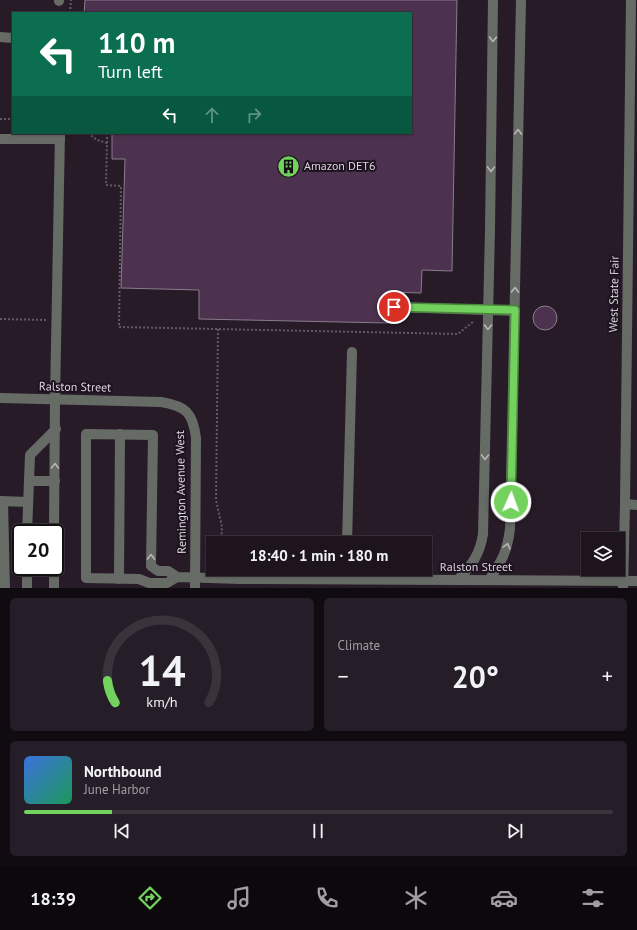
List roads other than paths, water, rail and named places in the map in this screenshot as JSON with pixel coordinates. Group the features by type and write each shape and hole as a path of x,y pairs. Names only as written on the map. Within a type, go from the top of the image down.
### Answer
{"street":[{"path":"458,580 475,559 482,542 483,534 493,0"},
{"path":"488,580 505,554 509,542 510,529 521,0"},
{"name":"West State Fair","path":"622,585 625,504 631,0"},
{"path":"0,37 12,38"},
{"path":"0,138 60,136 54,524"},
{"path":"394,307 515,310"},
{"path":"347,536 352,352"},
{"name":"Ralston Street","path":"0,398 150,401"},
{"name":"Remington Avenue West","path":"150,401 178,406 185,410 191,417 194,425 196,438 195,583"},
{"path":"27,524 30,455 56,429"},
{"path":"86,434 153,435 151,566 158,571 168,571 177,577 167,583 149,586 139,580 86,578 86,434"},
{"path":"118,579 120,434"},
{"path":"29,481 55,481"},
{"path":"5,588 2,501 28,502"},
{"path":"625,504 637,504"},
{"path":"27,576 27,588"},
{"path":"54,576 54,588"},
{"name":"Ralston Street","path":"177,577 195,583 312,576"},
{"name":"Ralston Street","path":"383,576 622,585 637,581"}],"place":[{"name":"Amazon DET6","path":"289,166"}]}
